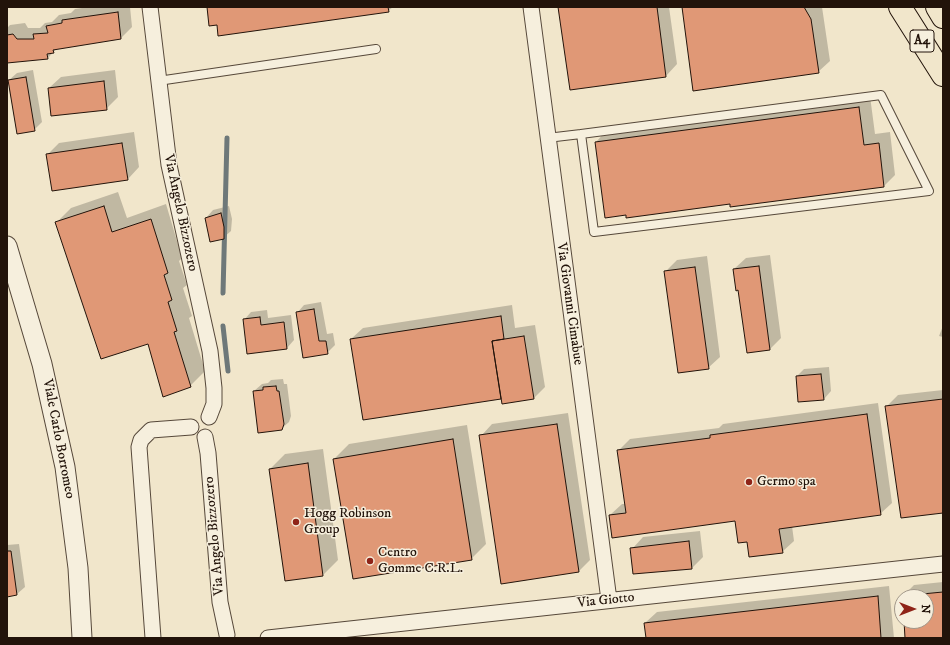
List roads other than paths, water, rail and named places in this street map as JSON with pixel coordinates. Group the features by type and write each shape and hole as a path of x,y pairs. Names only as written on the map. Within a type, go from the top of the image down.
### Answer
{"highway":[{"name":"A4","path":"900,7 943,74"},
{"name":"A4","path":"937,7 943,17"}],"street":[{"name":"Via Angelo Bizzozero","path":"150,7 168,165 210,351 214,388 214,404 209,417"},
{"name":"Via Giovanni Cimabue","path":"531,7 608,600"},
{"name":"Viale Carlo Borromeo","path":"7,246 42,364 65,466 78,568 82,638"},
{"path":"199,415 209,417 214,426 209,435 205,438 195,436 191,427 192,422 199,415"},
{"path":"153,638 139,447 141,440 151,430 191,427"},
{"name":"Via Angelo Bizzozero","path":"205,438 208,453 220,602 227,634"},
{"name":"Via Giotto","path":"268,638 943,564"}],"lane":[{"path":"158,81 376,49"},
{"path":"548,138 881,95 929,191 594,232 581,134"}],"waterway":[{"path":"223,293 227,138"},
{"path":"223,326 228,371"}],"place":[{"name":"Germo spa","path":"749,482"},
{"name":"Hogg Robinson Group","path":"296,522"},
{"name":"Centro Gomme C.R.L.","path":"370,561"}]}
